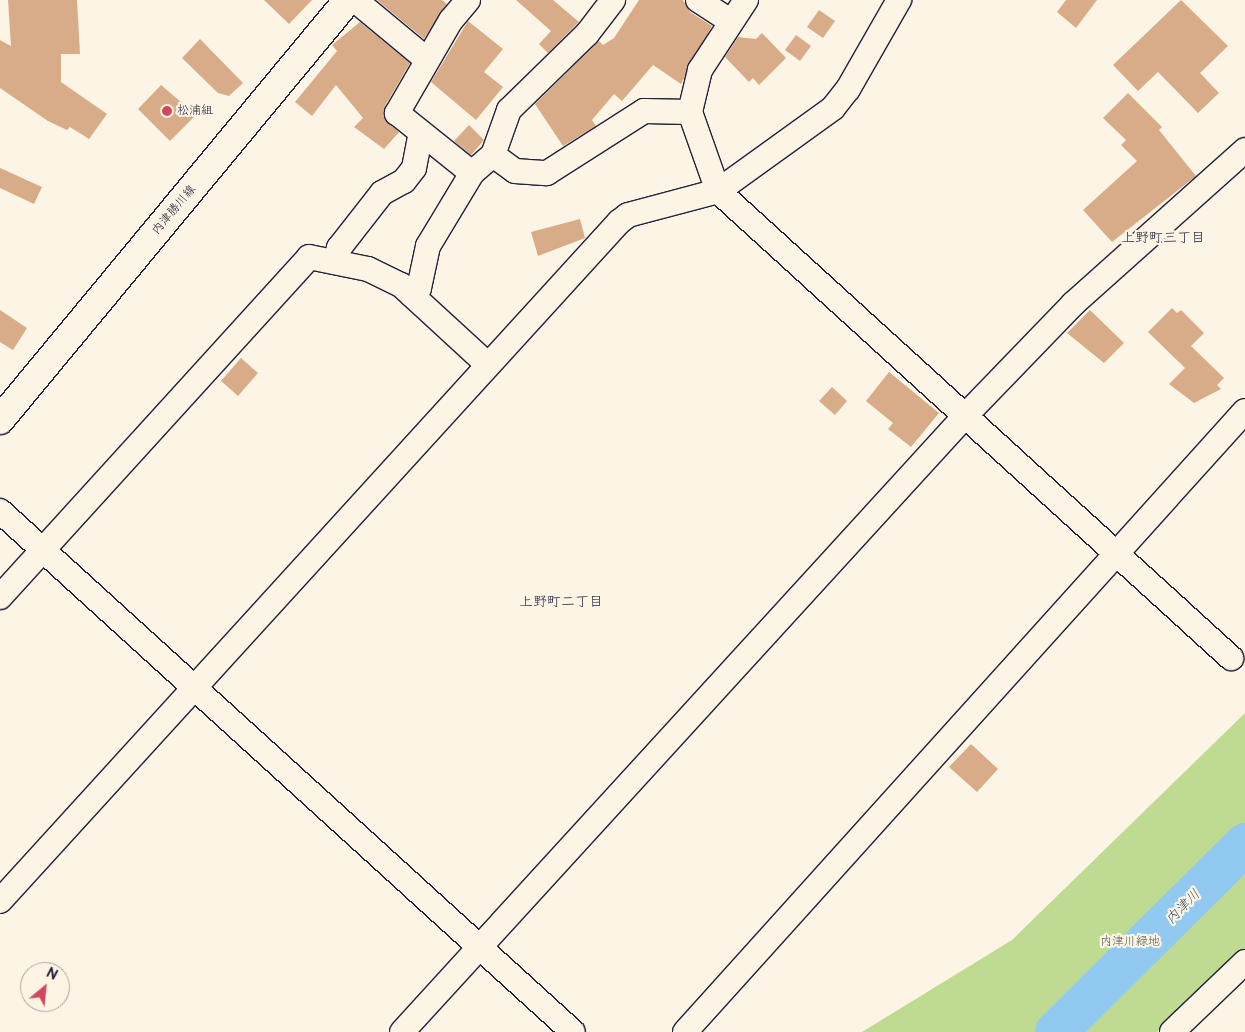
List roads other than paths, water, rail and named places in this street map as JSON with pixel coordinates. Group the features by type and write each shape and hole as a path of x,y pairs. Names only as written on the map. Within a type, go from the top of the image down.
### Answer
{"main road":[{"name":"内津勝川線","path":"0,420 348,0"}],"street":[{"path":"355,0 426,59"},
{"path":"468,0 426,59 397,113 472,173"},
{"path":"412,295 419,288 428,246 472,173 494,155 509,110 587,34 613,0"},
{"path":"698,0 730,21"},
{"path":"746,0 730,21 700,70 690,112 718,191 1116,556 1231,658"},
{"path":"0,901 487,364 628,215 718,191 833,108 848,89 899,0"},
{"path":"494,155 515,171 547,173 644,111 690,112"},
{"path":"336,262 339,248 382,193 404,181 414,168 420,132"},
{"path":"402,1032 965,416 1073,304 1245,150"},
{"path":"0,597 309,257 368,269 412,295 487,364"},
{"path":"685,1032 1116,556 1245,410"},
{"path":"0,511 573,1032"},
{"path":"1172,1032 1245,962"}],"waterway":[{"name":"内津川","path":"1056,1032 1245,844"}],"place":[{"name":"松浦組","path":"167,111"}],"district":[{"name":"上野町三丁目","path":"1163,238"},
{"name":"上野町二丁目","path":"561,602"}],"park label":[{"name":"内津川緑地","path":"1130,942"}]}
